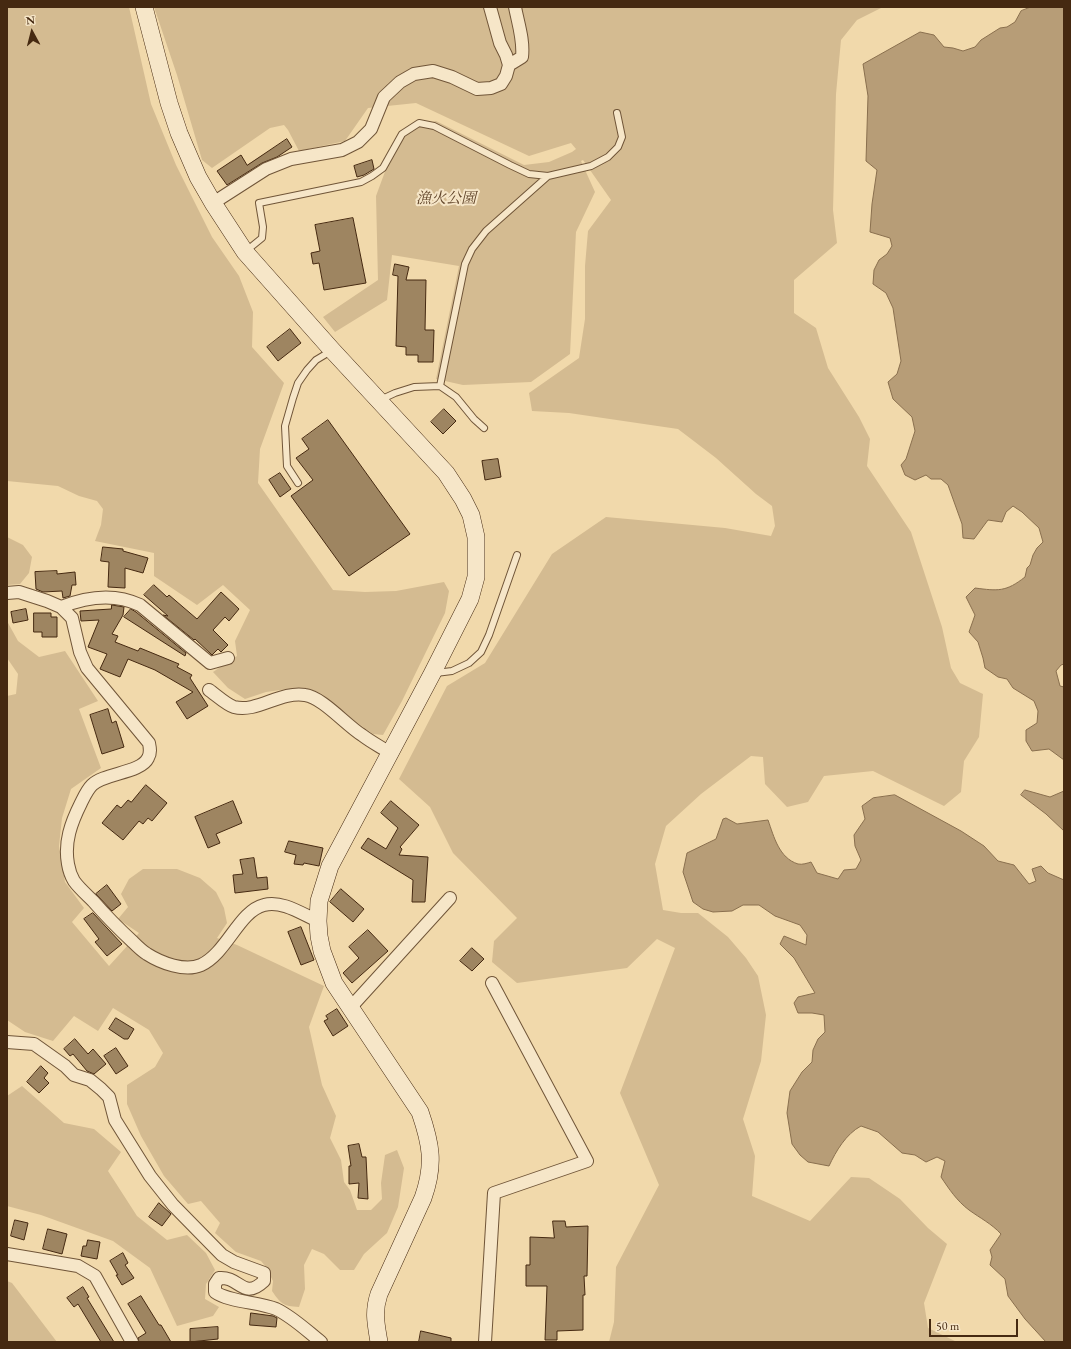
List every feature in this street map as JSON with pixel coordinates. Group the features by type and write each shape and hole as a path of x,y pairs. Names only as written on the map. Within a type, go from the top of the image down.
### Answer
{"street":[{"path":"144,7 169,103 179,133 198,177 213,203 245,252 332,350 380,400 446,473 464,498 471,515 476,537 476,577 470,599 330,866 320,901 318,921 319,936 322,951 334,983 351,1006 420,1112 430,1148 431,1168 429,1182 379,1294 376,1305 375,1318 380,1342"},
{"path":"213,203 266,170 291,160 342,150 358,142 371,129 384,97 400,82 414,74 433,71 452,77 477,89 491,88 501,84 506,76 509,65 500,43 490,7"},
{"path":"509,65 522,56 523,50 516,7"},
{"path":"7,593 19,592 36,597 61,607 72,618 80,652 88,668 149,743 150,752 148,759 144,763 136,768 100,780 92,785 85,795 70,828 67,839 66,854 69,870 74,881 115,926 146,954 174,966 186,967 200,966 211,959 245,918 255,908 262,905 271,903 289,908 318,921"},
{"path":"61,607 72,602 96,598 118,598 130,600 140,605 210,663 228,658"},
{"path":"209,690 233,707 244,708 291,695 305,694 314,697 362,735 390,753"},
{"path":"351,1006 450,898"},
{"path":"485,1342 494,1193 587,1161 492,982"},
{"path":"7,1042 34,1044 65,1066 74,1075 90,1080 101,1089 109,1097 115,1120 150,1176 173,1205 222,1256 264,1273 264,1281 258,1286 250,1289 242,1287 227,1277 219,1278 215,1284 215,1292 222,1297 276,1309 298,1323 321,1342"},
{"path":"7,1254 78,1266 95,1276 132,1342"}],"lane":[{"path":"245,252 262,238 263,227 259,203 361,182 384,168 402,134 419,123 434,126 529,174 548,176 592,166 608,157 618,147 622,137 617,113"},
{"path":"440,386 466,264 472,249 486,231 548,176"},
{"path":"298,483 287,466 285,426 292,398 298,383 307,370 316,360 332,350"},
{"path":"380,400 414,387 440,386 456,397 474,420 484,428"},
{"path":"432,674 452,671 464,666 481,652 490,635 517,555"}],"green space":[{"path":"7,7 129,7 151,104 176,165 212,237 239,276 253,312 252,347 284,383 260,449 258,483 333,590 365,592 396,591 444,582 449,591 445,613 402,701 383,735 373,734 349,717 322,694 310,689 288,689 266,692 245,699 228,688 213,672 237,656 235,641 250,610 223,585 197,605 154,576 154,553 95,541 101,525 103,509 97,501 79,496 58,486 7,481"},
{"name":"漁火公園","path":"154,7 883,7 857,20 841,40 836,94 833,210 837,243 794,280 794,313 816,328 828,368 859,417 870,439 867,466 911,532 942,627 951,668 960,683 983,694 979,737 964,761 961,792 944,806 873,771 824,776 808,802 787,807 765,784 763,757 751,756 701,794 666,826 655,864 663,910 681,913 698,913 728,937 746,958 758,976 766,1015 761,1061 743,1119 755,1156 752,1196 810,1221 851,1177 869,1178 900,1199 928,1228 947,1244 924,1303 928,1328 957,1342 609,1342 614,1322 616,1267 659,1185 620,1093 675,948 657,939 627,968 517,983 492,962 494,941 517,918 453,853 430,807 399,779 447,686 485,663 552,554 606,517 725,528 771,536 775,526 772,506 756,494 716,458 678,429 569,413 532,411 529,393 579,358 585,319 585,266 588,231 611,200 583,160 581,161 595,192 576,232 570,354 531,382 463,385 436,379 459,266 392,255 387,300 335,332 323,317 378,280 376,196 390,158 403,138 415,127 436,121 524,165 549,162 572,152 576,149 571,143 529,156 416,103 368,108 345,141 299,151 284,125 270,128 212,168 202,160 177,75"},
{"path":"7,537 23,545 32,557 29,573 20,584 7,585"},
{"path":"7,621 18,641 39,657 65,651 98,701 79,709 101,768 71,789 62,818 59,846 65,882 84,908 72,922 109,966 139,933 118,919 128,907 121,894 129,879 143,869 177,869 200,878 216,892 224,908 227,923 217,938 237,945 324,986 309,1027 322,1085 336,1116 330,1138 341,1160 344,1182 350,1190 357,1210 371,1210 382,1199 381,1183 385,1155 397,1150 404,1168 398,1207 387,1233 364,1254 354,1270 340,1270 324,1254 312,1249 304,1265 305,1289 299,1307 283,1304 278,1299 272,1291 273,1281 266,1267 261,1261 236,1252 215,1233 220,1223 201,1201 188,1204 164,1176 141,1136 127,1104 127,1085 155,1067 163,1053 149,1030 113,1008 98,1031 74,1016 53,1041 25,1032 7,1020 7,696 16,694 18,674 7,658"},
{"path":"22,1086 64,1123 94,1129 121,1152 108,1171 137,1216 167,1240 187,1235 206,1253 215,1270 206,1284 205,1299 219,1307 213,1316 177,1326 150,1268 113,1241 41,1215 7,1206 7,1096"},
{"path":"7,1281 12,1283 57,1342 7,1342"}],"shaded area":[{"path":"1031,7 1064,7 1064,664 1061,665 1056,671 1060,686 1064,687 1064,760 1049,749 1032,751 1026,741 1026,730 1037,723 1038,711 1034,701 1013,688 1007,679 998,677 985,668 978,642 969,632 975,615 966,597 975,588 996,590 1007,588 1025,577 1033,555 1043,542 1039,528 1022,512 1013,506 1006,512 1002,522 988,520 974,539 963,538 962,524 948,485 941,479 931,479 926,475 915,480 905,475 901,465 906,459 915,431 912,417 893,399 888,382 897,374 901,361 893,308 886,293 873,284 874,270 879,260 887,254 892,246 890,238 870,232 877,170 866,161 868,96 863,64 920,32 934,35 944,47 963,51 975,47 981,40 1000,28 1007,27 1015,22 1021,11"},
{"path":"1025,790 1050,797 1064,791 1064,831 1046,814 1021,795"},
{"path":"895,795 961,831 984,846 998,861 1014,865 1029,884 1036,881 1032,869 1041,866 1048,873 1064,880 1064,1342 1046,1342 1025,1319 1008,1296 1005,1279 990,1265 992,1257 990,1250 1001,1234 990,1224 969,1210 950,1190 941,1177 945,1161 937,1157 926,1162 915,1155 902,1153 878,1132 861,1126 842,1143 829,1166 808,1162 800,1155 792,1144 787,1113 790,1091 802,1072 812,1062 813,1050 818,1039 825,1032 824,1015 798,1013 794,1003 798,997 815,993 794,958 780,944 784,936 806,945 807,935 800,925 775,916 759,905 743,905 732,911 713,912 703,909 693,902 683,872 687,853 716,839 723,819 726,818 737,824 768,820 778,846 786,857 798,864 811,862 817,873 838,879 844,870 856,869 861,860 855,846 854,835 865,819 862,806 873,798"}],"building":[{"path":"287,139 292,147 277,157 262,163 227,185 217,171 241,155 247,165"},
{"path":"372,160 374,169 357,177 354,166"},
{"path":"353,218 366,283 324,290 319,263 313,264 311,253 320,251 315,225"},
{"path":"395,264 409,267 406,280 426,280 425,330 434,330 433,362 418,362 418,355 406,355 406,347 396,346 398,276 393,275"},
{"path":"290,329 301,343 278,361 267,347"},
{"path":"444,409 456,421 443,434 431,422"},
{"path":"328,420 410,534 349,576 291,496 313,480 296,458 309,449 302,439"},
{"path":"498,459 501,477 485,480 482,461"},
{"path":"280,473 291,489 280,497 269,480"},
{"path":"103,547 123,549 123,551 148,558 143,573 125,568 125,588 108,587 109,562 101,561"},
{"path":"57,571 57,574 75,572 76,585 72,585 70,596 63,598 62,591 43,592 36,589 35,572"},
{"path":"154,585 167,597 169,595 197,619 221,592 239,609 229,621 225,617 213,630 228,645 221,652 218,649 212,655 195,639 194,640 163,615 168,616 144,595"},
{"path":"112,605 124,607 123,615 112,634 118,636 115,642 138,651 140,648 179,664 177,667 192,675 190,678 208,706 187,719 176,702 193,692 155,670 128,659 120,677 100,669 107,654 88,647 99,620 81,621 80,611 111,609"},
{"path":"26,609 28,620 13,623 11,612"},
{"path":"131,609 186,653 185,656 124,617"},
{"path":"34,613 51,613 51,617 57,617 57,637 42,637 42,632 34,632"},
{"path":"108,709 112,723 116,721 124,747 102,754 90,715"},
{"path":"146,785 167,803 152,821 148,818 143,824 139,821 123,840 102,823 117,805 121,808 128,800 131,802"},
{"path":"233,801 242,823 216,834 220,843 208,848 195,817"},
{"path":"391,801 419,825 400,847 402,849 399,855 428,857 425,902 412,902 413,880 361,848 368,838 386,849 398,828 381,813"},
{"path":"289,841 323,848 319,866 304,863 303,865 294,864 296,855 285,852"},
{"path":"254,858 257,878 267,877 268,889 235,893 233,875 243,874 240,860"},
{"path":"107,885 121,904 112,911 96,894"},
{"path":"341,889 364,909 353,922 330,902"},
{"path":"93,913 122,944 107,956 95,942 99,939 84,919"},
{"path":"301,927 314,960 301,965 288,932"},
{"path":"368,930 388,951 352,983 343,973 359,958 349,947"},
{"path":"472,948 484,959 472,971 460,961"},
{"path":"337,1009 348,1026 333,1036 324,1021 328,1019 326,1016"},
{"path":"116,1018 134,1029 128,1039 124,1039 109,1029"},
{"path":"75,1039 88,1054 93,1049 106,1064 94,1074 87,1071 73,1054 70,1056 64,1049"},
{"path":"116,1048 128,1066 116,1074 104,1056"},
{"path":"41,1066 48,1073 44,1078 49,1083 39,1093 27,1082"},
{"path":"359,1144 362,1157 366,1157 368,1199 358,1198 359,1183 349,1184 349,1166 351,1166 348,1146"},
{"path":"159,1203 171,1214 162,1226 149,1217"},
{"path":"15,1220 28,1223 24,1240 11,1236"},
{"path":"553,1221 565,1221 566,1227 588,1226 587,1276 584,1276 585,1295 583,1295 583,1330 557,1331 557,1340 545,1340 547,1286 526,1286 526,1265 530,1265 530,1237 554,1238"},
{"path":"48,1229 67,1234 62,1254 43,1249"},
{"path":"88,1240 100,1242 97,1259 81,1256 83,1246 86,1246"},
{"path":"123,1253 128,1263 125,1265 134,1278 122,1285 110,1261"},
{"path":"83,1287 89,1297 87,1298 114,1342 101,1342 78,1304 74,1307 67,1298"},
{"path":"141,1296 171,1342 139,1342 138,1338 146,1333 128,1304"},
{"path":"251,1313 273,1316 277,1318 276,1327 250,1325"},
{"path":"218,1327 218,1339 190,1342 190,1329"},
{"path":"421,1331 451,1338 451,1342 419,1342"}]}
